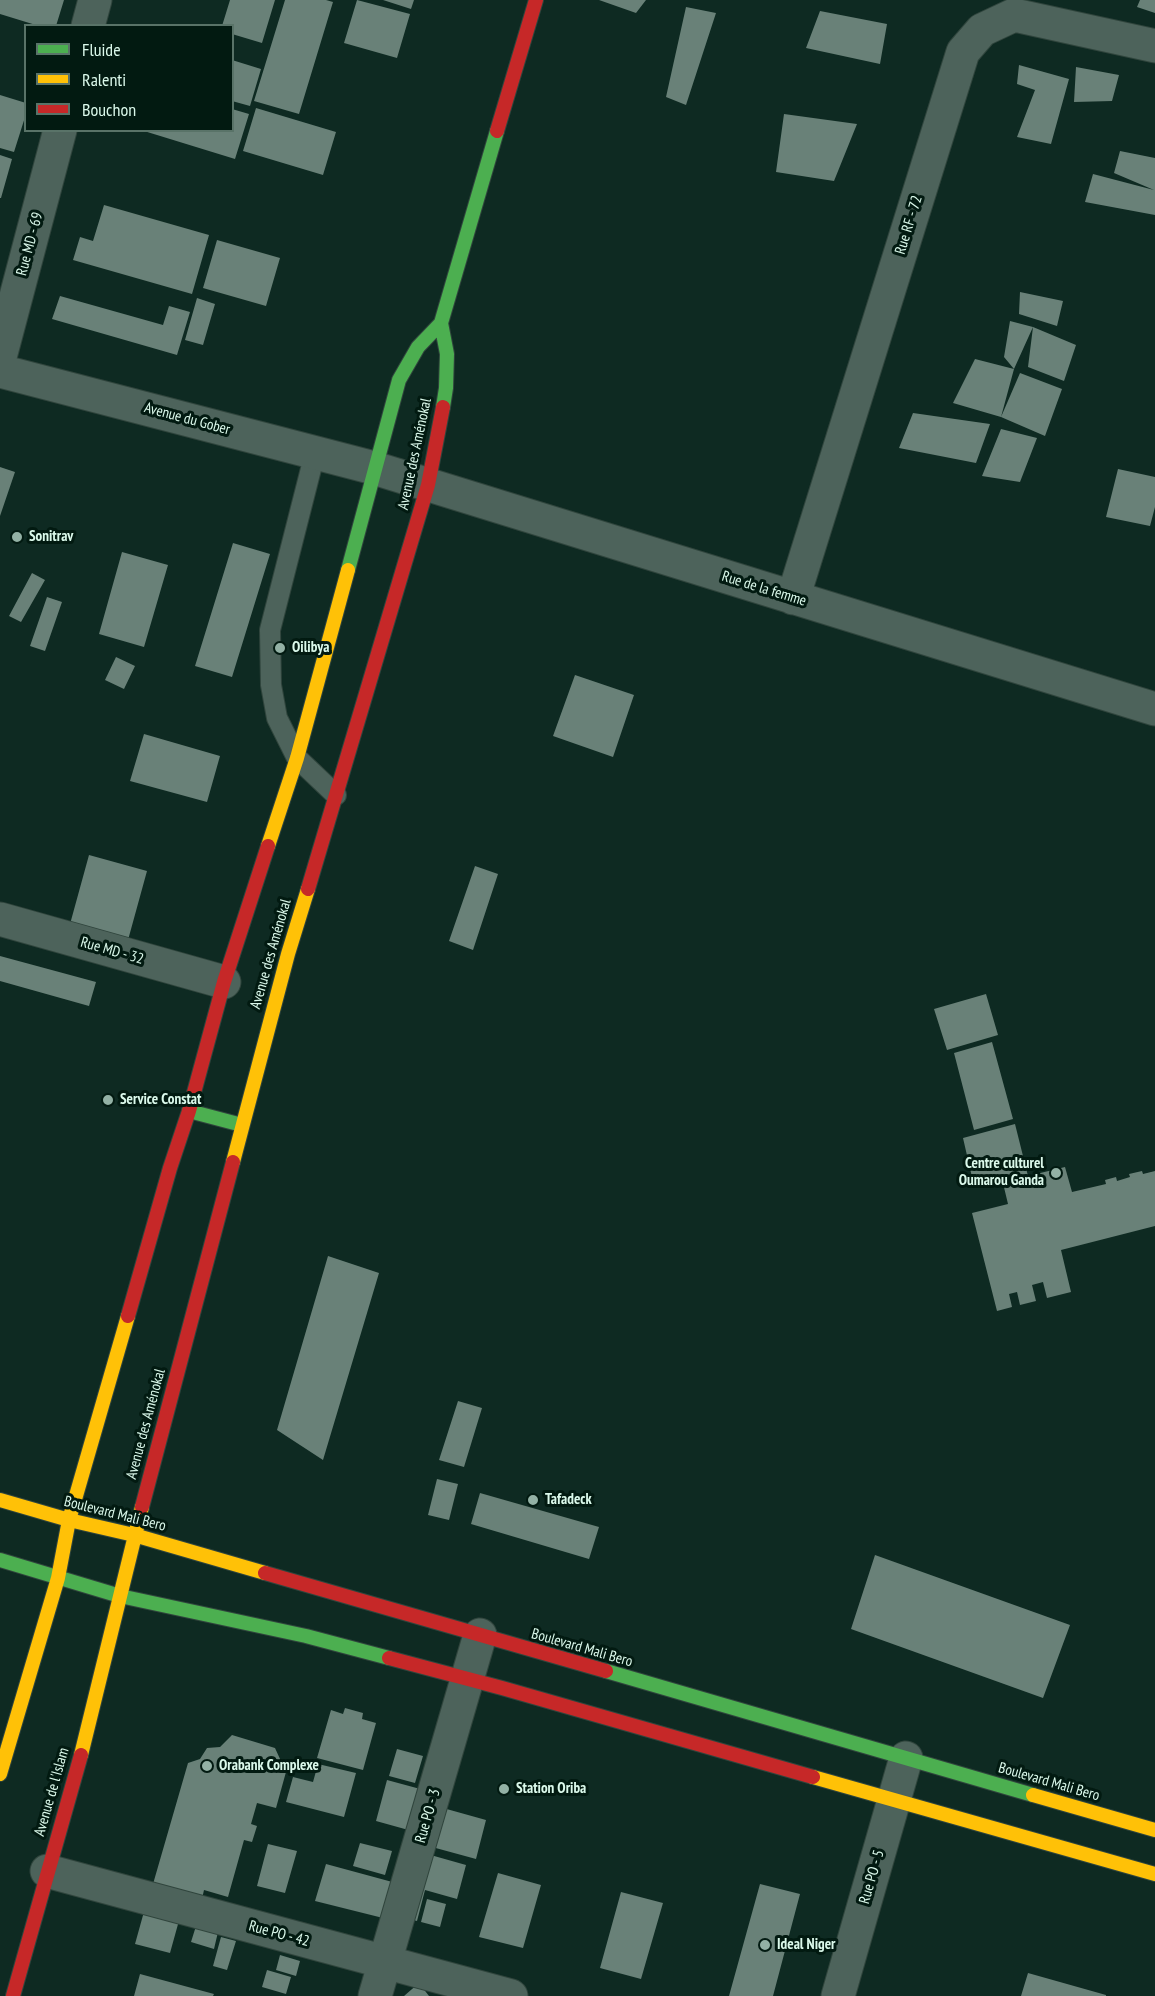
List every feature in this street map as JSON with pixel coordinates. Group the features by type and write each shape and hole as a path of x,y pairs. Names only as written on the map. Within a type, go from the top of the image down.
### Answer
{"main road":[{"name":"Avenue des Aménokal","path":"120,1596 242,1125 283,952 336,795 428,485 446,388 447,354 441,323 536,0"},
{"name":"Avenue des Aménokal","path":"58,1578 69,1520 170,1168 189,1111 224,982 242,939 297,758 399,380 418,347 441,323"},
{"path":"189,1111 242,1125"},
{"name":"Boulevard Mali Bero","path":"0,1500 69,1520 134,1535 1155,1830"},
{"path":"0,1560 120,1596 306,1636 468,1679 1155,1874"},
{"path":"0,1774 58,1578"},
{"name":"Avenue de l'Islam","path":"13,1996 81,1754 120,1596"}],"street":[{"path":"89,24 95,0"},
{"name":"Rue RF - 72","path":"793,598 963,52 982,30 1014,15 1155,46"},
{"name":"Rue MD - 69","path":"0,357 59,132"},
{"name":"Avenue du Gober","path":"0,371 374,468"},
{"name":"Rue de la femme","path":"374,468 1155,709"},
{"name":"Rue MD - 32","path":"0,919 224,982"},
{"name":"Rue PO - 3","path":"375,1996 480,1635"},
{"name":"Rue PO - 5","path":"838,1996 906,1758"},
{"name":"Rue PO - 42","path":"47,1871 512,1996"}],"lane":[{"path":"315,453 270,630 271,685 277,717 297,758 336,795"}],"building":[{"path":"0,0 64,0 57,24 32,24 0,14"},
{"path":"230,0 275,0 262,43 234,35 234,24 223,24"},
{"path":"285,0 333,2 299,114 254,101"},
{"path":"357,0 410,14 397,58 344,43"},
{"path":"383,0 414,0 411,9"},
{"path":"599,0 646,0 636,13"},
{"path":"1140,0 1155,0 1155,13 1137,7"},
{"path":"686,7 716,13 686,105 666,97"},
{"path":"820,11 887,24 880,64 806,48"},
{"path":"234,61 261,69 250,106 234,102"},
{"path":"1019,65 1069,79 1051,144 1017,137 1035,90 1017,84"},
{"path":"1076,67 1119,75 1112,101 1074,102"},
{"path":"0,95 24,102 24,120 14,152 0,148"},
{"path":"256,108 336,132 323,175 243,151"},
{"path":"234,110 249,114 235,159 147,132 234,132"},
{"path":"784,114 857,124 834,181 776,172"},
{"path":"1120,151 1155,158 1155,215 1085,202 1093,174 1154,190 1114,173"},
{"path":"0,155 12,159 1,198 0,198"},
{"path":"104,205 209,235 192,294 73,260 80,237 93,241"},
{"path":"217,240 280,258 266,306 203,288"},
{"path":"1020,292 1063,301 1057,326 1019,314"},
{"path":"60,296 163,325 169,306 190,312 177,355 52,319"},
{"path":"197,298 215,304 203,345 185,340"},
{"path":"1010,321 1033,327 1014,369 1004,357"},
{"path":"1033,327 1076,345 1064,381 1028,367"},
{"path":"975,359 1014,369 1001,417 953,403"},
{"path":"1020,373 1062,389 1045,436 1001,417"},
{"path":"913,413 990,424 976,463 899,448"},
{"path":"1001,429 1037,438 1020,482 982,476"},
{"path":"0,467 15,472 0,516"},
{"path":"1118,469 1155,477 1155,507 1150,526 1106,517"},
{"path":"233,543 270,554 232,677 195,666"},
{"path":"122,552 168,565 144,647 99,634"},
{"path":"32,573 45,580 21,622 9,616"},
{"path":"47,597 62,602 45,651 30,646"},
{"path":"116,657 135,666 124,689 105,680"},
{"path":"575,675 634,695 613,757 553,736"},
{"path":"144,734 220,756 207,802 130,781"},
{"path":"89,855 147,871 125,951 67,935"},
{"path":"475,866 498,874 473,950 449,941"},
{"path":"0,956 96,982 89,1006 0,981"},
{"path":"986,994 998,1035 947,1050 934,1009"},
{"path":"992,1042 1013,1119 974,1130 954,1053"},
{"path":"1015,1124 1028,1176 1065,1167 1072,1192 1106,1184 1105,1180 1116,1177 1117,1181 1130,1177 1129,1174 1155,1171 1155,1226 1061,1250 1071,1292 1047,1298 1043,1282 1032,1285 1036,1301 1020,1305 1017,1292 1009,1294 1012,1307 997,1311 972,1213 1008,1204 1002,1179 974,1186 963,1138"},
{"path":"328,1256 379,1273 323,1460 277,1430"},
{"path":"458,1401 482,1408 464,1467 439,1460"},
{"path":"437,1479 458,1484 449,1520 428,1515"},
{"path":"480,1493 599,1527 589,1559 471,1524"},
{"path":"875,1555 1070,1625 1043,1698 851,1629"},
{"path":"345,1708 363,1713 362,1719 376,1723 363,1770 317,1758 331,1710 343,1714"},
{"path":"232,1735 275,1748 286,1772 276,1808 257,1803 251,1824 257,1826 252,1842 244,1840 228,1897 204,1890 202,1899 153,1884 188,1763 200,1759 207,1748 220,1747"},
{"path":"397,1749 423,1756 415,1783 389,1776"},
{"path":"318,1764 356,1773 344,1817 286,1802 293,1777 313,1782"},
{"path":"387,1780 424,1790 412,1831 376,1821"},
{"path":"443,1808 486,1820 476,1859 432,1847"},
{"path":"360,1843 392,1851 385,1875 353,1866"},
{"path":"268,1844 297,1851 285,1893 257,1886"},
{"path":"420,1852 466,1865 457,1899 425,1890 417,1921 402,1917"},
{"path":"326,1864 396,1883 387,1919 315,1901"},
{"path":"498,1873 541,1885 523,1948 479,1937"},
{"name":"Ideal Niger","path":"760,1884 800,1894 773,1996 729,1996"},
{"path":"621,1892 663,1903 641,1979 600,1968"},
{"path":"427,1899 446,1904 440,1927 421,1922"},
{"path":"145,1908 180,1917 170,1953 135,1944"},
{"path":"196,1926 218,1932 214,1949 191,1942"},
{"path":"221,1937 236,1941 227,1970 213,1966"},
{"path":"280,1955 300,1961 296,1976 276,1970"},
{"path":"267,1970 291,1977 286,1994 262,1987"},
{"path":"1028,1973 1106,1995 1106,1996 1021,1996"},
{"path":"140,1974 214,1994 213,1996 134,1996"},
{"path":"419,1983 429,1996 404,1996"}],"traffic: fast":[{"path":"348,570 399,380 418,347 441,323 497,131"},
{"path":"441,323 447,354 443,407"},
{"path":"189,1111 242,1125"},
{"path":"0,1560 120,1596 306,1636 389,1658"},
{"path":"606,1671 1033,1795"}],"traffic: slow":[{"path":"268,846 297,758 348,570"},
{"path":"233,1162 288,954 308,889"},
{"path":"0,1774 58,1578 69,1520 128,1316"},
{"path":"0,1500 69,1520 134,1535 265,1573"},
{"path":"81,1755 142,1507"},
{"path":"813,1777 1155,1874"},
{"path":"1033,1795 1155,1830"}],"traffic: jam":[{"path":"497,131 536,0"},
{"path":"308,889 428,485 443,407"},
{"path":"128,1316 170,1168 189,1111 224,982 268,846"},
{"path":"142,1507 233,1162"},
{"path":"265,1573 606,1671"},
{"path":"389,1658 813,1777"},
{"path":"13,1996 81,1755"}],"place":[{"name":"Sonitrav","path":"17,537"},
{"name":"Oilibya","path":"280,648"},
{"name":"Service Constat","path":"108,1100"},
{"name":"Centre culturel Oumarou Ganda","path":"1056,1173"},
{"name":"Tafadeck","path":"533,1500"},
{"name":"Orabank Complexe","path":"207,1766"},
{"name":"Station Oriba","path":"504,1789"},
{"name":"Ideal Niger","path":"765,1945"}]}
